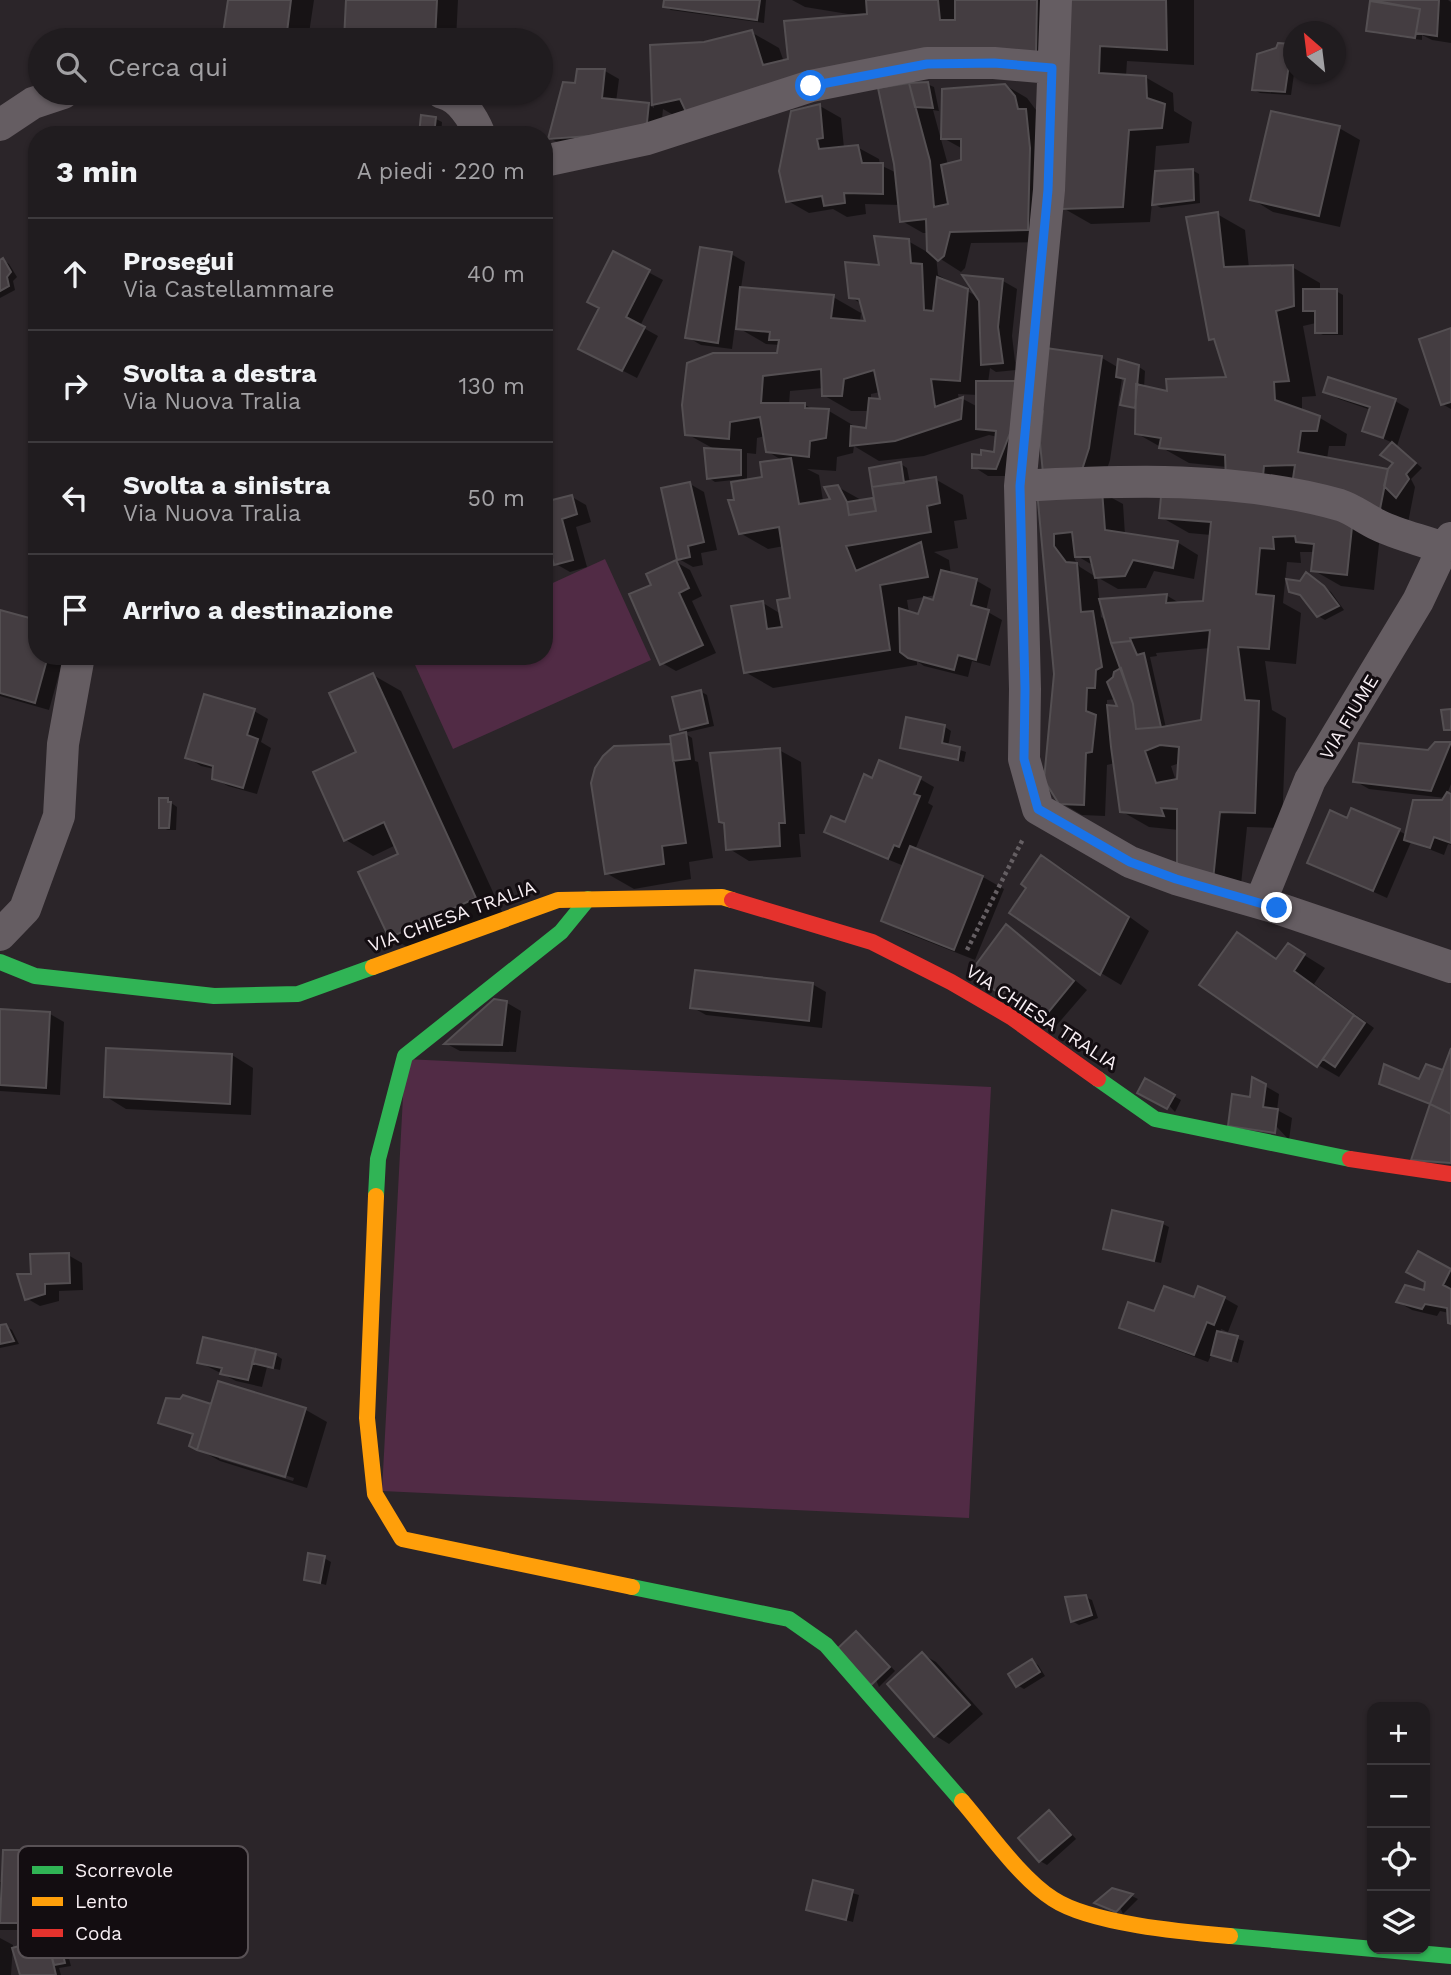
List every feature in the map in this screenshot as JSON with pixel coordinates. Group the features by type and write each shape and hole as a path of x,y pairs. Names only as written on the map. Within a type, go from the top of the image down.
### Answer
{"street":[{"path":"1056,0 1048,190 1020,486 1024,759 1038,809 1130,862 1451,967"},
{"path":"553,159 647,139 811,86 927,64 994,63 1052,68"},
{"path":"0,125 30,105"},
{"path":"461,105 476,126"},
{"path":"1020,486 1099,481 1222,484 1290,493 1344,506 1380,526 1447,543"},
{"name":"VIA FIUME","path":"1260,903 1310,780 1418,601 1447,543"},
{"path":"0,935 24,909 59,816 63,744 77,665"},
{"name":"VIA CHIESA TRALIA","path":"0,961 35,976 214,996 298,994 558,900 722,898 872,942 951,982 1011,1017 1155,1119 1353,1160 1451,1174"},
{"path":"588,899 561,932 405,1056 378,1159 367,1418 375,1494 402,1539 789,1619 826,1645 1030,1880 1054,1900 1100,1918 1207,1934 1451,1956"}],"path":[{"path":"951,982 1038,809"}],"shaded area":[{"path":"605,559 651,660 453,749 415,665 553,665 553,583"},
{"path":"405,1059 991,1087 969,1518 382,1491"}],"building":[{"path":"228,0 291,0 288,28 224,28"},
{"path":"346,0 437,0 436,28 345,28"},
{"path":"664,0 760,0 757,20 663,7"},
{"path":"866,0 938,0 940,20 955,20 955,0 1037,0 1036,54 687,114 680,99 652,105 650,45 704,42 752,30 763,65 788,59 784,21 867,14"},
{"path":"1068,0 1166,0 1167,50 1100,46 1099,73 1146,76 1147,98 1165,104 1162,128 1129,130 1123,207 1061,209"},
{"path":"1371,0 1439,0 1437,36 1416,33 1420,9"},
{"path":"1370,1 1420,9 1415,38 1366,31"},
{"path":"1278,43 1283,43 1285,92 1252,90 1257,54 1276,48"},
{"path":"577,69 605,69 602,98 649,103 646,132 553,139 551,126 563,82 575,83"},
{"path":"928,82 933,108 915,107 909,83"},
{"path":"909,83 930,161 934,207 948,204 941,165 961,160 961,139 941,139 942,89 1005,84 1015,96 1018,109 1026,109 1030,148 1028,230 950,232 944,256 938,261 927,251 926,219 900,222 894,164 878,88"},
{"path":"820,104 823,138 817,139 819,149 858,145 862,163 883,163 883,194 844,193 845,203 824,206 822,196 786,202 779,171 791,111"},
{"path":"1271,111 1340,126 1319,216 1250,200"},
{"path":"421,115 436,117 435,126 420,126"},
{"path":"1193,169 1194,200 1152,205 1155,171"},
{"path":"1218,212 1224,267 1293,265 1294,306 1276,311 1289,381 1274,382 1275,400 1320,416 1317,431 1301,431 1298,452 1388,469 1378,519 1292,485 1295,465 1264,466 1262,487 1226,481 1225,455 1159,448 1161,438 1135,434 1136,384 1167,391 1166,379 1226,377 1214,339 1209,340 1186,217"},
{"path":"874,236 909,239 911,263 922,264 924,310 933,311 937,277 968,289 960,381 931,379 935,407 963,397 961,419 895,441 850,446 851,426 866,428 869,398 880,399 874,370 844,379 842,396 822,396 821,369 763,376 761,403 805,403 805,408 829,409 826,438 810,441 809,457 766,452 760,417 730,422 729,439 685,435 682,405 687,363 713,353 777,353 779,340 769,340 770,332 736,329 740,287 834,295 831,318 865,321 859,299 849,298 845,262 879,265"},
{"path":"700,247 732,252 718,343 685,338"},
{"path":"613,251 650,270 626,317 645,327 622,371 578,349 599,308 587,302"},
{"path":"3,258 11,272 7,277 9,286 0,291 0,260"},
{"path":"962,275 1003,279 998,327 1003,363 981,365 979,301"},
{"path":"1303,289 1337,289 1337,333 1315,333 1315,311 1303,311"},
{"path":"1451,328 1451,402 1441,405 1419,339"},
{"path":"1046,348 1102,356 1089,448 1079,479 1043,473 1040,443 1043,411 1037,410"},
{"path":"1118,359 1139,365 1135,408 1120,405 1125,379 1116,377"},
{"path":"1328,377 1396,399 1383,438 1362,431 1370,407 1323,392"},
{"path":"976,381 1018,381 1012,428 996,469 972,468 972,454 981,455 981,450 994,452 996,431 976,429"},
{"path":"1392,442 1416,463 1406,474 1409,479 1396,498 1384,486 1388,469 1393,463 1380,455"},
{"path":"704,448 741,450 741,475 707,479"},
{"path":"791,458 799,504 830,499 824,487 838,485 847,502 849,515 876,511 872,487 936,477 940,503 927,506 931,532 846,546 856,571 921,542 928,577 880,585 890,650 744,673 731,606 763,601 767,629 782,627 777,600 790,598 779,527 739,534 728,500 734,500 731,482 762,477 760,462"},
{"path":"901,462 904,483 872,487 869,468"},
{"path":"690,482 704,542 688,546 690,557 677,560 661,488"},
{"path":"1162,486 1353,517 1347,575 1311,571 1314,544 1296,542 1295,536 1273,537 1274,549 1260,548 1256,594 1274,596 1269,649 1238,647 1245,700 1259,701 1255,813 1220,812 1213,880 1177,869 1177,809 1161,808 1164,816 1120,812 1107,705 1117,706 1107,682 1114,672 1121,668 1133,704 1136,729 1201,720 1210,630 1130,638 1131,641 1111,643 1099,599 1167,594 1166,603 1203,601 1211,522 1159,518","holes":["1160,745 1179,747 1177,779 1156,783 1145,751"]},
{"path":"1102,490 1105,530 1178,541 1173,568 1133,560 1125,576 1095,578 1090,557 1075,557 1072,532 1054,534 1054,546 1066,562 1077,563 1081,612 1093,611 1102,667 1096,670 1095,688 1087,688 1086,711 1096,715 1092,752 1086,753 1084,805 1059,804 1044,780 1054,674 1037,491"},
{"path":"572,495 577,514 562,519 573,560 554,565 553,561 553,500"},
{"path":"873,498 876,511 849,515 847,502"},
{"path":"676,560 689,588 679,593 703,645 660,665 629,594 651,585 646,574"},
{"path":"941,570 977,579 971,605 989,610 976,660 958,655 954,670 908,658 900,652 899,608 918,614 924,597 933,600"},
{"path":"1306,572 1324,586 1339,606 1317,617 1300,595 1289,592 1286,579 1300,581"},
{"path":"0,610 28,618 28,665 46,665 35,703 0,693"},
{"path":"1131,641 1137,655 1144,653 1161,727 1136,729 1133,704 1111,643"},
{"path":"373,673 476,898 389,938 358,872 398,854 384,822 344,841 313,772 356,752 329,693"},
{"path":"701,690 708,723 680,730 672,697"},
{"path":"204,694 255,709 247,735 258,739 243,788 212,779 213,766 185,758"},
{"path":"1451,709 1451,730 1444,730 1441,710"},
{"path":"906,717 945,725 942,743 960,747 958,760 900,748"},
{"path":"686,732 690,759 673,761 670,736"},
{"path":"1435,742 1451,742 1431,791 1353,782 1359,743 1428,750"},
{"path":"671,744 686,843 662,846 664,864 605,874 591,783 595,768 614,746"},
{"path":"780,748 785,823 779,823 780,846 726,850 724,823 719,822 710,753"},
{"path":"879,760 921,777 914,794 920,796 899,847 894,845 888,859 824,832 831,816 845,822 864,774 872,778"},
{"path":"1447,792 1451,794 1451,843 1434,837 1430,848 1404,840 1413,800 1442,800"},
{"path":"159,798 168,798 168,802 171,802 169,828 159,828"},
{"path":"1351,808 1400,829 1373,891 1307,863 1330,810 1347,818"},
{"path":"910,846 983,876 954,950 881,921"},
{"path":"1041,855 1129,917 1100,975 1009,913 1026,888 1021,884"},
{"path":"1006,924 1074,981 1042,1020 969,974"},
{"path":"1237,932 1276,959 1288,943 1305,954 1294,971 1354,1015 1317,1067 1199,985"},
{"path":"695,970 813,983 809,1021 690,1008"},
{"path":"494,999 507,1001 502,1045 444,1044"},
{"path":"0,1009 50,1012 46,1088 0,1085"},
{"path":"1354,1015 1365,1023 1335,1067 1323,1059"},
{"path":"106,1048 232,1054 230,1104 104,1097"},
{"path":"1451,1048 1451,1114 1430,1104"},
{"path":"1384,1064 1419,1079 1426,1064 1443,1070 1430,1104 1379,1084"},
{"path":"1252,1077 1266,1084 1263,1107 1278,1109 1275,1133 1228,1126 1232,1094 1250,1097"},
{"path":"1145,1078 1175,1095 1167,1109 1137,1093"},
{"path":"1430,1104 1451,1114 1451,1163 1411,1160"},
{"path":"1112,1210 1163,1222 1154,1261 1103,1249"},
{"path":"1418,1251 1451,1269 1443,1285 1451,1289 1451,1324 1448,1323 1447,1308 1425,1304 1422,1309 1396,1302 1405,1285 1424,1290 1425,1282 1406,1272"},
{"path":"69,1253 70,1283 45,1284 45,1294 25,1300 17,1274 31,1274 30,1254"},
{"path":"1164,1286 1194,1297 1198,1286 1225,1297 1214,1325 1207,1322 1194,1355 1119,1328 1128,1302 1154,1311"},
{"path":"6,1324 14,1341 0,1344 0,1325"},
{"path":"1217,1331 1238,1336 1231,1361 1211,1355"},
{"path":"203,1337 256,1349 248,1380 220,1374 222,1368 197,1363"},
{"path":"256,1349 276,1354 273,1368 252,1363"},
{"path":"218,1381 306,1408 285,1477 197,1450"},
{"path":"183,1395 211,1404 197,1450 189,1446 193,1434 158,1423 166,1398 180,1399"},
{"path":"308,1553 325,1556 320,1583 304,1580"},
{"path":"1086,1595 1092,1615 1071,1622 1065,1597"},
{"path":"856,1631 890,1667 871,1685 837,1649"},
{"path":"922,1652 970,1705 934,1737 887,1684"},
{"path":"1032,1659 1040,1672 1016,1687 1008,1674"},
{"path":"1049,1810 1071,1835 1039,1862 1018,1838"},
{"path":"3,1850 18,1850 18,1923 0,1923"},
{"path":"813,1880 853,1890 846,1920 806,1910"},
{"path":"1112,1888 1133,1894 1116,1912 1094,1903"},
{"path":"18,1946 18,1958 52,1958 56,1975 20,1975 12,1948"},
{"path":"52,1958 64,1958 65,1963 54,1965"}],"traffic: fast":[{"path":"376,1196 378,1159 405,1056 561,932 588,899"},
{"path":"0,962 35,976 214,996 298,994 373,967"},
{"path":"1098,1079 1155,1119 1350,1159"},
{"path":"632,1587 789,1619 826,1645 962,1801"},
{"path":"1230,1936 1451,1956"}],"traffic: slow":[{"path":"373,967 558,900 722,897 732,900"},
{"path":"376,1196 367,1418 375,1494 402,1539 632,1587"},
{"path":"962,1801 1029,1879 1053,1899 1070,1908 1114,1921 1230,1936"}],"traffic: jam":[{"path":"732,900 872,942 951,982 1011,1017 1098,1079"},
{"path":"1350,1159 1451,1174"}],"route":[{"path":"811,86 927,64 994,63 1052,68 1048,190 1020,486 1024,759 1038,809 1130,862 1176,879 1277,908"}]}
